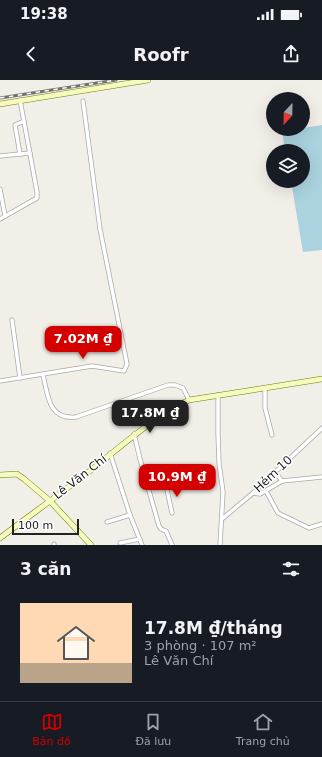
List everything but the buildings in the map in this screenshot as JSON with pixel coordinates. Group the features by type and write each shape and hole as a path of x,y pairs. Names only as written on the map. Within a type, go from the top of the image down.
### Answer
{"main road":[{"path":"0,104 148,80"},
{"name":"Lê Văn Chí","path":"0,538 50,501 134,434 166,412 189,400 322,379"},
{"path":"0,475 17,474 24,479 50,501 91,545"}],"street":[{"path":"0,219 37,198 20,100"},
{"path":"0,381 92,366 124,371 127,364 100,229 83,101"},
{"path":"20,154 15,125 24,121"},
{"path":"0,156 30,153"},
{"path":"0,189 5,216"},
{"path":"12,320 20,378"},
{"path":"43,375 51,407 57,413 67,417 76,417 168,385 175,385 183,388 189,400"},
{"path":"265,388 265,408 272,435"},
{"path":"218,395 219,462 223,492 220,545"},
{"name":"Hẻm 10","path":"222,519 253,493 322,428"},
{"path":"134,434 159,526 161,529 166,531 172,544"},
{"path":"110,453 130,515 142,545"},
{"path":"275,472 282,481"},
{"path":"253,493 260,494 282,481 322,477"},
{"path":"166,485 172,513"},
{"path":"147,486 188,486"},
{"path":"266,491 279,513 308,528 322,524"},
{"path":"107,522 130,515"},
{"path":"120,543 140,538"}],"water":[{"path":"322,125 322,250 303,252 292,188 310,188 310,144 284,144 283,136 310,136 310,127"}],"railway":[{"path":"0,98 116,80"}]}
